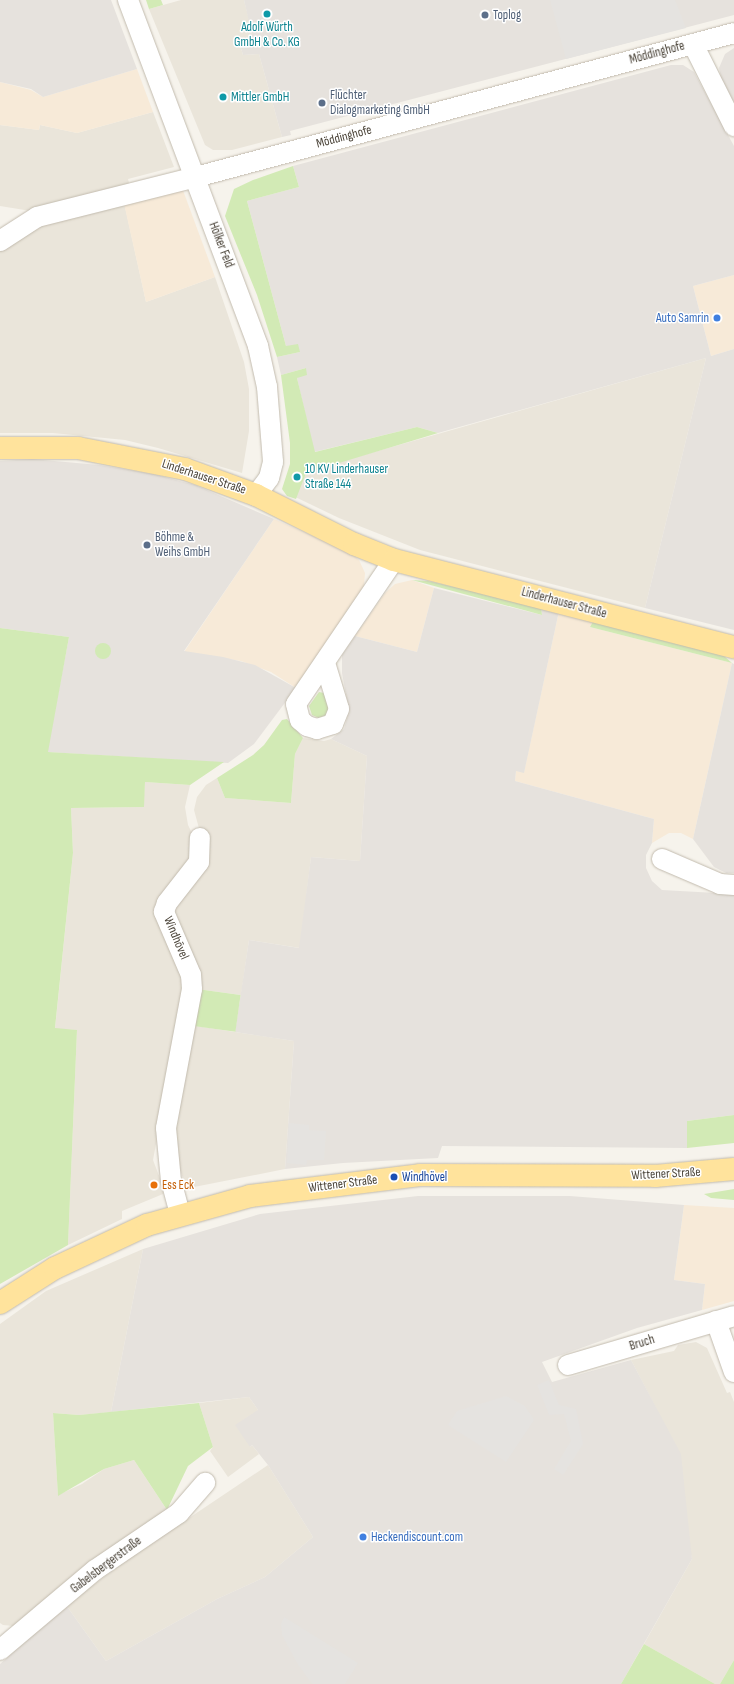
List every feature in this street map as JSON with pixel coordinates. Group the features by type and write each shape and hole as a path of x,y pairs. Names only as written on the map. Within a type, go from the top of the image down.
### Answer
{"main road":[{"name":"Linderhauser Straße","path":"0,448 78,448 151,460 193,471 256,495 354,544 394,560 734,647"},
{"name":"Wittener Straße","path":"0,1303 48,1272 92,1248 180,1214 250,1196 407,1176 472,1174 655,1176 734,1169"}],"street":[{"name":"Hölker Feld","path":"128,0 248,316 267,387 273,462 269,478 256,495"},
{"name":"Möddinghofe","path":"0,241 37,217 196,177 734,33"},
{"name":"Möddinghofe","path":"693,44 734,126"},
{"path":"325,663 394,560"},
{"name":"Windhövel","path":"180,1214 171,1181 166,1128 192,989 191,975 164,912 167,903 199,862 200,838"},
{"path":"662,859 720,884 734,885"},
{"name":"Bruch","path":"568,1365 725,1319 734,1372"},
{"name":"Gabelsbergerstraße","path":"2,1644 95,1570 179,1513 205,1483"}],"shaded area":[{"path":"0,0 111,0 137,69 43,97 31,89 0,82"},
{"path":"181,0 244,0 253,35 239,41 243,55 259,54 282,137 232,150 213,150 205,145 149,9"},
{"path":"244,0 734,0 734,15 290,131 291,135 282,137 259,54 243,55 239,41 252,35"},
{"path":"550,0 675,0 686,28 566,59"},
{"path":"734,48 734,103 721,78 719,68 725,54"},
{"path":"671,65 683,65 694,72 734,146 734,275 693,286 711,356 734,349 734,630 645,608 706,358 438,433 417,427 314,452 297,378 306,368 281,375 277,357 300,352 286,346 247,201 299,187 293,166"},
{"path":"137,69 153,112 77,133 40,125 39,130 0,125 0,82 31,90 43,97"},
{"path":"153,112 174,167 128,179 131,190 31,211 0,206 0,125 39,130 40,125 77,133"},
{"path":"181,185 215,277 146,302 123,199"},
{"path":"124,202 146,302 215,277 244,362 249,389 249,431 242,473 158,448 125,440 53,433 0,433 0,248 38,225"},
{"name":"Auto Samrin","path":"734,275 734,349 711,356 693,286"},
{"path":"706,358 645,608 420,550 339,518 289,494 300,473"},
{"path":"32,459 99,465 153,474 195,485 274,519 184,651 223,657 255,665 296,688 254,744 228,763 47,752 69,637 0,628 0,461"},
{"path":"274,519 349,552 359,560 365,573 364,586 296,688 271,672 241,661 184,652"},
{"path":"412,580 434,588 417,652 355,636 385,593 395,584"},
{"path":"434,588 542,615 541,607 559,611 524,773 516,771 515,781 654,819 652,843 646,855 646,868 652,881 662,890 734,894 734,1115 687,1121 687,1148 442,1146 438,1158 343,1163 285,1169 294,1041 235,1032 249,940 299,948 311,857 360,861 367,756 331,739 344,729 349,711 342,673 342,655 355,636 417,652"},
{"path":"559,611 594,620 590,627 732,663 693,839 681,833 669,833 652,843 654,819 515,781 516,771 524,772"},
{"path":"732,663 734,664 734,873 726,873 714,867 693,839"},
{"path":"303,738 324,741 331,739 367,756 360,861 311,857 300,948 249,940 241,995 197,989 169,912 200,832 194,810 197,797 206,785 217,778 225,798 291,803 295,754"},
{"path":"145,782 190,785 185,807 188,825 195,839 194,861 162,900 186,983 153,1160 164,1189 163,1194 122,1211 122,1219 68,1245 77,1030 55,1029 73,853 71,808 143,807"},
{"path":"190,1025 294,1041 285,1169 194,1187 186,1184 183,1179 169,1131"},
{"path":"289,1123 309,1125 309,1130 326,1131 324,1160 307,1160 306,1165 287,1163"},
{"path":"418,1196 570,1196 684,1205 674,1280 705,1284 702,1310 637,1328 542,1362 552,1382 631,1360 681,1454 692,1559 621,1684 0,1684 0,1664 66,1605 106,1661 217,1599 265,1577 313,1537 268,1465 252,1445 250,1447 235,1425 258,1410 249,1397 111,1412 143,1249 260,1214"},
{"path":"684,1205 734,1208 734,1301 702,1310 705,1284 674,1280"},
{"path":"143,1249 111,1412 79,1415 53,1413 58,1495 82,1484 104,1469 134,1460 167,1510 66,1581 14,1626 3,1625 0,1623 0,1324 46,1291"},
{"path":"696,1342 707,1348 727,1393 730,1392 734,1402 734,1660 720,1684 715,1684 644,1644 692,1559 655,1406 631,1360 674,1351 678,1345"},
{"path":"549,1380 559,1405 576,1409 583,1444 563,1475 554,1469 571,1441 564,1414 549,1415 537,1385"},
{"path":"506,1396 525,1406 534,1420 506,1462 448,1425 457,1411"},
{"path":"249,1397 258,1410 250,1447 252,1445 259,1454 228,1477 210,1451 213,1447 199,1403"},
{"path":"268,1465 313,1537 265,1577 217,1599 106,1661 66,1605 134,1555"},
{"path":"284,1617 358,1663 345,1684 313,1684 310,1681 297,1663 282,1635 281,1624"}],"green space":[{"path":"146,0 161,0 163,5 149,9"},
{"path":"293,166 299,187 247,201 286,346 298,344 300,352 277,357 257,295 225,216 234,189 253,180"},
{"path":"306,368 307,375 297,378 315,452 417,427 438,433 306,473 296,499 287,496 282,489 290,464 290,443 281,375"},
{"path":"412,580 428,581 541,607 542,615"},
{"path":"594,620 724,656 732,663 590,627"},
{"path":"0,628 69,637 48,752 224,762 190,785 145,782 144,807 71,808 73,853 55,1028 77,1030 68,1245 0,1284"},
{"path":"100,643 106,643 111,648 109,657 106,659 100,659 95,654 95,648"},
{"path":"319,692 324,693 330,706 326,715 319,718 312,715 309,706"},
{"path":"287,719 303,738 295,754 291,803 225,798 217,778 253,755 264,745 282,720"},
{"path":"197,989 241,995 235,1032 192,1026"},
{"path":"734,1115 734,1143 687,1148 687,1121"},
{"path":"734,1189 734,1200 711,1198 704,1194"},
{"path":"199,1403 213,1447 188,1466 167,1510 134,1460 104,1469 58,1496 53,1413 79,1415"},
{"path":"644,1644 715,1684 621,1684"},
{"path":"734,1660 734,1684 720,1684"}],"place":[{"name":"Adolf Würth GmbH & Co. KG","path":"267,14"},
{"name":"Toplog","path":"485,15"},
{"name":"Mittler GmbH","path":"223,97"},
{"name":"Flüchter Dialogmarketing GmbH","path":"322,103"},
{"name":"Auto Samrin","path":"717,318"},
{"name":"10 KV Linderhauser Straße 144","path":"297,477"},
{"name":"Böhme & Weihs GmbH","path":"147,545"},
{"name":"Windhövel","path":"394,1177"},
{"name":"Ess Eck","path":"154,1185"},
{"name":"Heckendiscount.com","path":"363,1537"}]}
